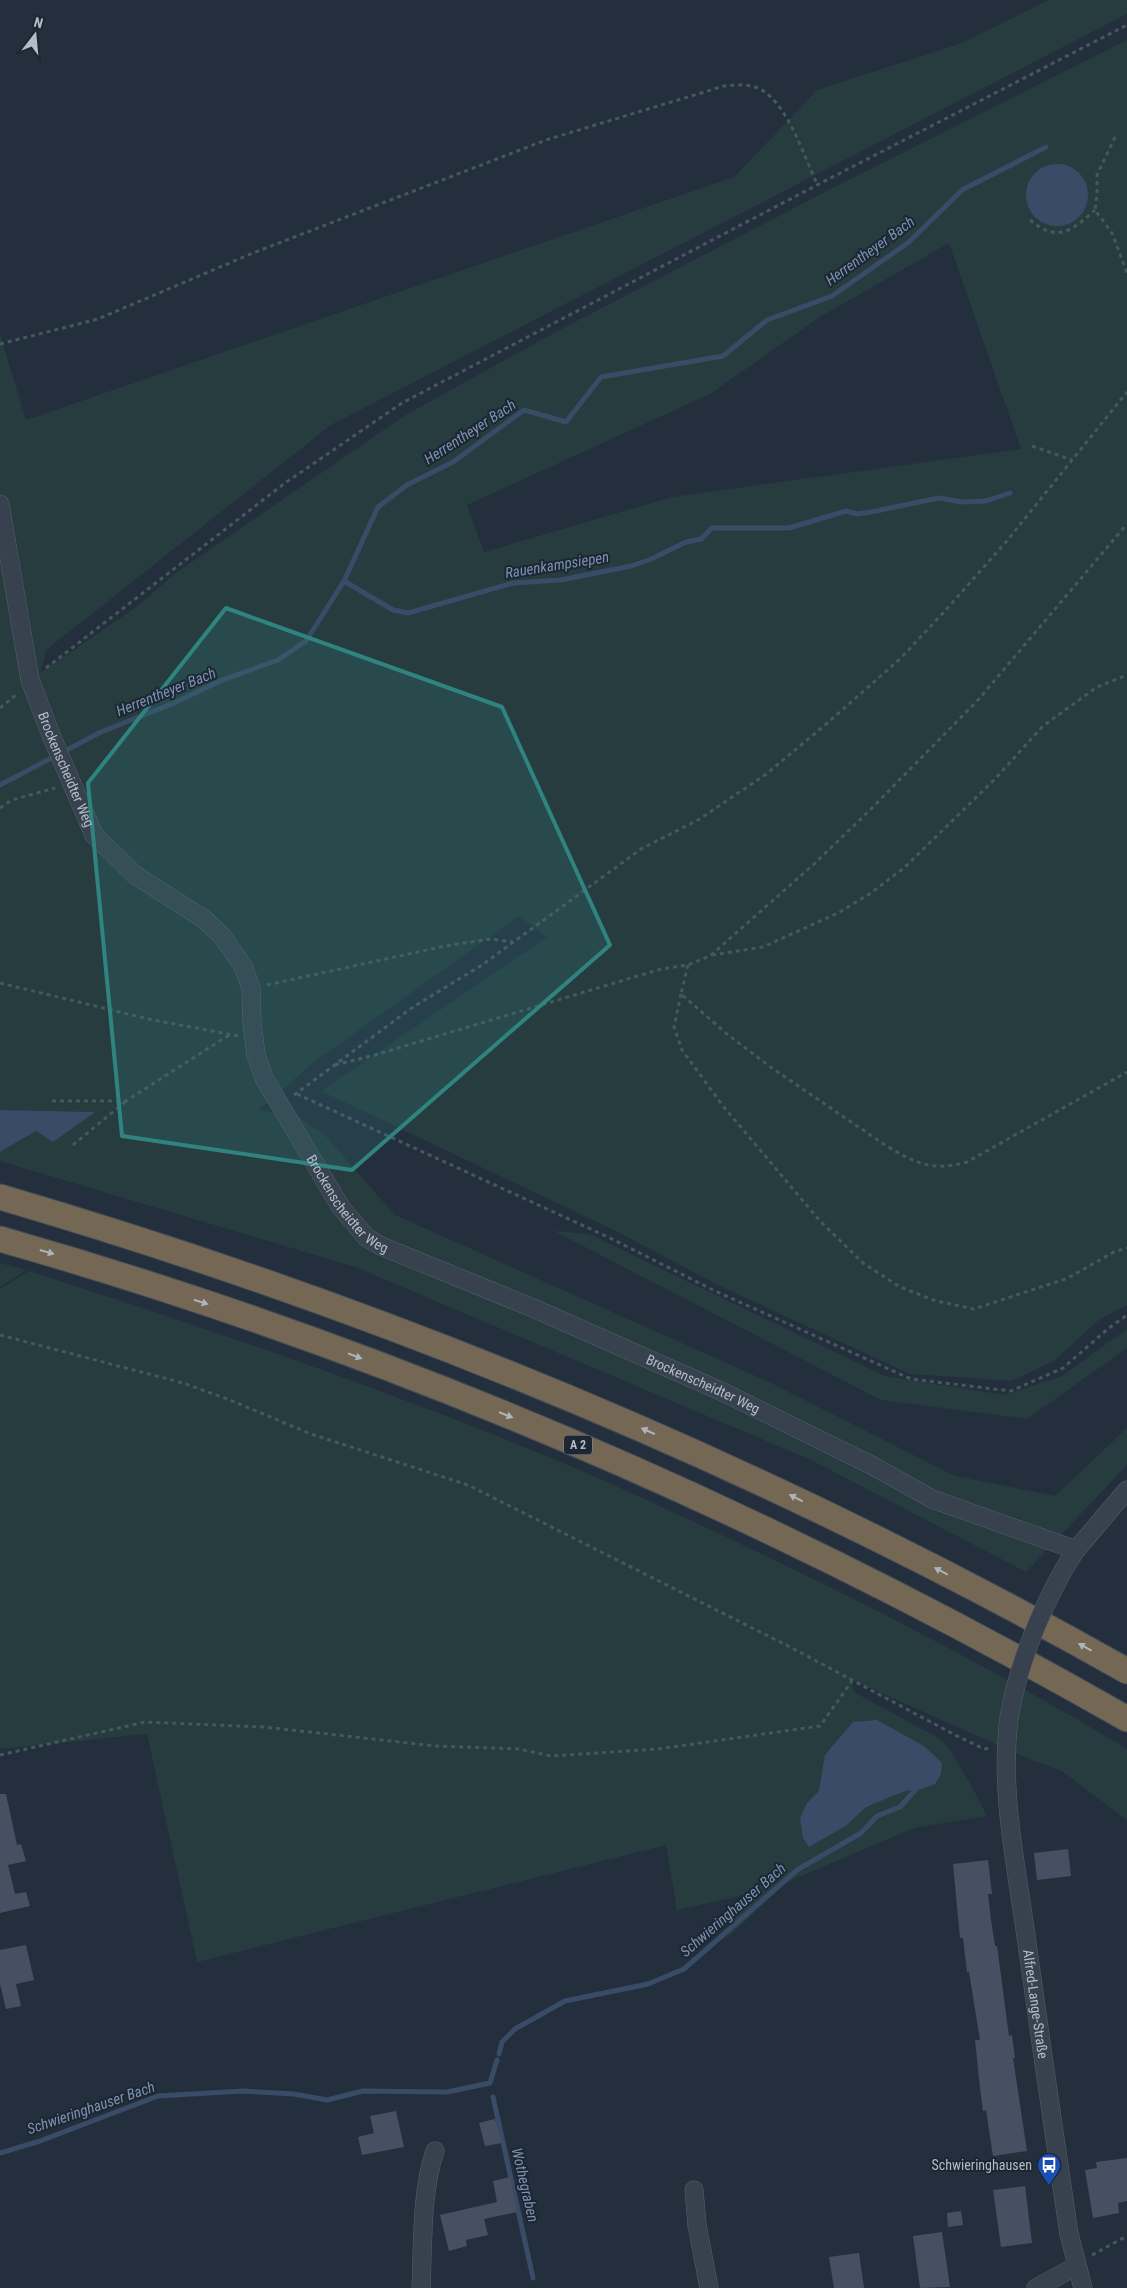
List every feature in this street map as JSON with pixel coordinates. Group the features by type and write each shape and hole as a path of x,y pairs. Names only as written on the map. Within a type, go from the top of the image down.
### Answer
{"highway":[{"path":"0,1197 205,1261 419,1337 566,1396 785,1493 934,1567 1127,1671"},
{"name":"A 2","path":"0,1239 52,1254 294,1333 542,1429 776,1534 1053,1676 1127,1719"}],"street":[{"name":"Brockenscheidter Weg","path":"0,504 30,680 51,735 94,835 135,875 204,919 222,936 243,966 251,988 252,1031 256,1055 264,1078 340,1206 366,1237 396,1254 534,1308 725,1393 865,1462 932,1499 1076,1550"},
{"name":"Alfred-Lange-Straße","path":"1083,2288 1069,2234 1051,2118 1006,1789 1005,1748 1009,1718 1020,1669 1033,1631 1064,1569 1076,1550 1127,1490"},
{"path":"421,2288 426,2208 430,2170 435,2151"},
{"path":"694,2190 697,2225 709,2288"},
{"path":"1036,2288 1076,2264"}],"path":[{"path":"30,680 286,483 402,403 1127,25"},
{"path":"0,344 98,319 253,253 546,140 724,86 741,85 756,87 769,95 781,108 817,185"},
{"path":"1030,220 1039,228 1051,232 1065,232 1077,226 1095,210 1097,176 1115,137"},
{"path":"1095,210 1112,233 1127,273"},
{"path":"279,1105 297,1094 333,1065 413,1007 482,965 641,849 698,820 765,775 868,689 944,612 1006,542 1127,392"},
{"path":"1032,446 1072,460"},
{"path":"710,956 813,865 937,744 978,700 1127,524"},
{"path":"333,1065 375,1056 661,969 688,965 710,956 763,946 838,913 871,893 905,867 995,778 1043,726 1097,687 1127,675"},
{"path":"0,808 12,800 69,776"},
{"path":"251,988 286,982 445,946 491,939 514,942"},
{"path":"688,965 674,1027 682,1050 723,1106 820,1221 864,1263 900,1286 936,1301 974,1309 1068,1278 1114,1252 1127,1248"},
{"path":"0,983 229,1035 252,1031"},
{"path":"681,994 727,1034 769,1066 885,1145 907,1158 926,1165 947,1168 967,1162 1127,1072"},
{"path":"73,1146 126,1101 229,1035 252,1031"},
{"path":"297,1094 610,1238 715,1290 911,1379 1012,1391 1063,1368 1127,1314"},
{"path":"52,1101 126,1101"},
{"path":"0,1336 183,1383 230,1400 311,1434 468,1485 792,1648 984,1749 1005,1748"},
{"path":"0,1755 145,1722 264,1727 436,1746 519,1749 551,1756 658,1749 820,1726 852,1681"},
{"path":"1076,2264 1127,2236"}],"highlighted area":[{"path":"226,608 502,707 610,945 352,1170 122,1136 88,783"}],"green space":[{"path":"1049,0 1127,0 1127,14 331,425 46,650 41,672 135,608 177,572 404,416 552,334 819,195 1127,40 1127,1305 1100,1319 1055,1360 1012,1381 910,1374 718,1285 616,1231 321,1091 547,937 519,916 314,1062 259,1110 297,1116 324,1134 395,1215 769,1382 955,1476 1055,1496 1127,1428 1127,1465 1026,1572 811,1460 355,1267 0,1161 0,1152 36,1131 94,1112 0,1110 0,334 26,420 734,177 817,90 962,43","holes":["949,243 1021,449 672,497 484,552 467,505 710,394 820,317"]},
{"path":"554,1231 589,1234 885,1376 1005,1395 1062,1376 1127,1329 1127,1348 1027,1419 881,1400"},
{"path":"0,1263 26,1270 0,1287"},
{"path":"29,1271 280,1355 467,1424 654,1503 865,1605 997,1674 1127,1749 1127,1820 1062,1771 1029,1759 852,1680 854,1692 942,1740 971,1785 987,1816 914,1828 787,1882 726,1939 744,1895 677,1910 666,1845 197,1962 147,1734 0,1749 0,1289"}],"water":[{"path":"1051,164 1063,164 1079,173 1086,183 1088,195 1086,207 1079,217 1063,226 1051,226 1040,221 1031,212 1026,201 1026,189 1031,178 1040,169"},
{"path":"0,1110 95,1112 53,1142 36,1131 0,1152"},
{"path":"877,1720 924,1746 942,1763 941,1774 935,1784 921,1789 905,1791 866,1807 847,1825 809,1847 803,1838 800,1818 807,1803 819,1791 825,1755 853,1722"}],"building":[{"path":"0,1794 6,1794 17,1845 21,1844 26,1861 8,1865 15,1894 26,1892 30,1906 0,1913"},
{"path":"1068,1849 1071,1876 1037,1880 1034,1853"},
{"path":"988,1860 992,1894 988,1894 991,1920 995,1946 997,1946 1009,2036 1012,2035 1015,2058 1013,2058 1027,2151 993,2156 986,2110 983,2111 975,2040 980,2040 969,1972 967,1972 963,1938 960,1938 953,1864"},
{"path":"26,1945 34,1980 16,1984 21,2006 6,2009 0,1984 0,1950"},
{"path":"396,2111 404,2147 362,2155 358,2137 374,2133 370,2116"},
{"path":"495,2119 502,2143 485,2146 479,2123"},
{"path":"1127,2158 1127,2201 1118,2203 1119,2213 1093,2218 1085,2170 1097,2168 1096,2162"},
{"path":"510,2177 517,2212 484,2219 488,2235 466,2240 467,2246 449,2251 440,2215 497,2202 493,2181"},
{"path":"1025,2186 1032,2243 1001,2247 993,2190"},
{"path":"961,2211 963,2225 948,2227 947,2213"},
{"path":"942,2232 950,2287 920,2288 913,2236"},
{"path":"859,2253 864,2288 834,2288 829,2257"}],"waterway":[{"name":"Herrentheyer Bach","path":"0,785 101,732 174,703 220,681 278,660 306,641 344,581 378,507 407,485 453,462 524,410 566,422 601,377 723,356 767,320 832,296 909,242 962,190 1046,147"},
{"name":"Rauenkampsiepen","path":"344,581 393,610 408,613 513,583 561,580 631,566 649,560 686,542 701,539 712,528 789,528 846,511 857,514 939,498 962,502 986,501 1010,493"},
{"name":"Schwieringhauser Bach","path":"499,2054 502,2042 515,2029 565,2001 648,1984 684,1969 797,1870 861,1833 877,1816 900,1807 919,1786"},
{"name":"Schwieringhauser Bach","path":"0,2153 40,2141 158,2096 243,2091 294,2094 327,2100 363,2091 447,2092 490,2083 497,2060"},
{"name":"Wothegraben","path":"493,2097 533,2278"}],"place":[{"name":"Schwieringhausen","path":"1049,2186"}]}
